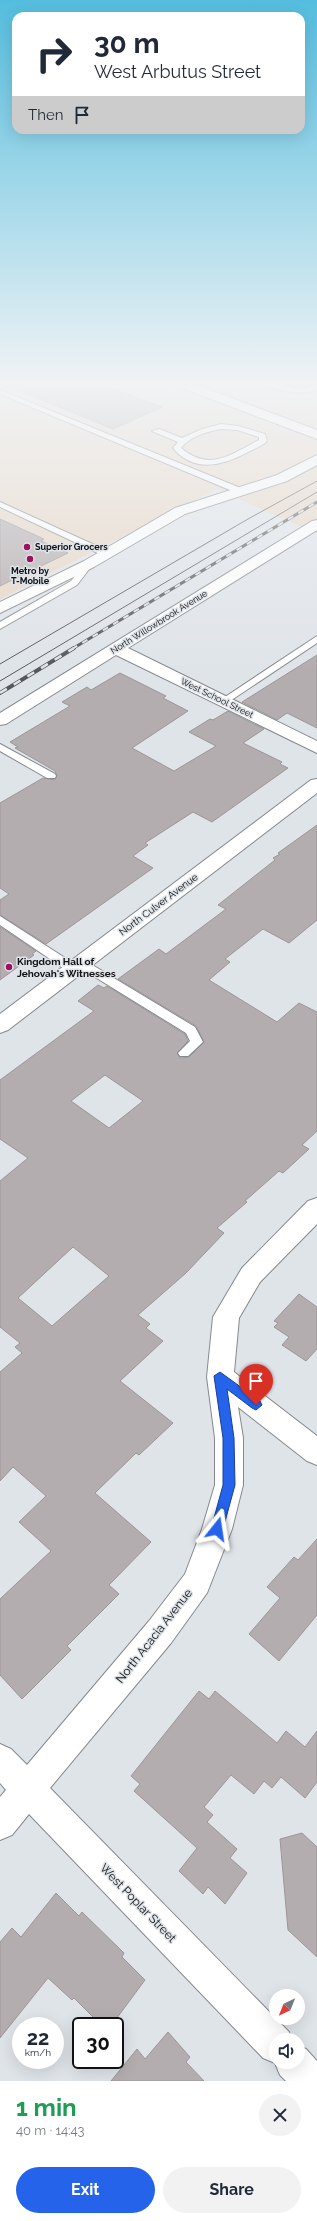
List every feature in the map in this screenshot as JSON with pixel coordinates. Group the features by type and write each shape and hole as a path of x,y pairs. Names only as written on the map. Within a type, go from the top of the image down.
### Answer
{"street":[{"path":"0,608 89,564 180,511 285,476"},
{"name":"North Willowbrook Avenue","path":"0,720 317,524"},
{"name":"West School Street","path":"117,649 317,748"},
{"name":"North Culver Avenue","path":"0,1025 317,784"},
{"name":"North Acacia Avenue","path":"0,1824 160,1632 196,1583 217,1529 229,1485 229,1438 220,1376 226,1317 251,1275 317,1208"},
{"path":"220,1376 317,1452"},
{"name":"West Poplar Street","path":"0,1760 269,2038"},
{"path":"299,2069 311,2081"}],"lane":[{"path":"204,476 240,491"},
{"path":"0,504 107,554"},
{"path":"0,626 74,583 89,564"},
{"path":"224,701 317,639"},
{"path":"0,747 51,776"},
{"path":"0,920 77,966 191,1030 197,1042 184,1053"}],"shaded area":[{"path":"0,476 317,476 317,534 216,489 0,599"}],"building":[{"name":"Superior Grocers","path":"0,519 44,539 41,541 68,553 0,586"},
{"path":"317,655 317,728 287,713 277,720 242,702"},
{"path":"120,673 166,696 163,698 188,711 132,748 174,771 216,746 189,732 210,719 213,720 228,711 264,729 243,743 282,762 280,764 288,768 212,822 193,812 145,843 148,845 133,856 153,868 46,944 0,915 0,900 9,894 0,888 0,803 43,778 55,780 57,775 55,771 15,748 18,747 10,742 70,706 62,702 87,687 91,690"},
{"path":"317,825 317,920 289,943 263,929 225,959 230,962 209,980 277,1022 299,1003 317,1012 317,1131 302,1145 309,1149 283,1173 279,1171 217,1228 224,1233 186,1273 138,1315 150,1324 146,1328 163,1341 120,1381 173,1423 139,1455 136,1453 95,1493 151,1542 109,1585 119,1594 67,1646 71,1650 22,1699 0,1675 0,1599 51,1551 19,1522 46,1496 13,1467 0,1481 0,1372 22,1353 15,1347 20,1343 0,1327 0,1181 28,1158 0,1139 0,1080 94,1011 78,1001 98,985 104,988 107,986 185,1034 188,1041 177,1053 180,1058 189,1057 204,1042 196,1026 118,979 159,949 166,954 226,909 218,905 275,860 273,858 280,854 278,853","holes":["105,1075 143,1101 109,1128 71,1101","73,1247 109,1276 52,1326 18,1298"]},
{"name":"Kingdom Hall of Jehovah's Witnesses","path":"0,927 36,951 32,954 34,955 0,980"},
{"path":"299,1294 317,1307 317,1349 306,1361 282,1345 289,1337 274,1327 278,1323 274,1321"},
{"path":"317,1539 317,1615 279,1661 249,1634 280,1598 267,1587 294,1557 298,1560"},
{"path":"199,1691 209,1699 215,1691 277,1743 286,1731 305,1747 317,1731 317,1782 305,1798 281,1777 272,1788 264,1781 254,1794 231,1775 204,1807 213,1815 207,1822 237,1849 230,1858 247,1873 225,1904 208,1887 203,1894 179,1871 197,1848 134,1791 140,1784 131,1776"},
{"path":"302,1833 317,1847 317,1957 288,1930 280,1839"},
{"path":"56,1893 79,1916 82,1912 124,1953 122,1957 145,1980 118,2017 93,2017 74,1998 72,2000 48,1978 17,2017 12,2017 12,2023 0,2038 0,1942 12,1928 21,1937"},
{"path":"168,2032 190,2057 186,2062 204,2081 111,2081 121,2069 124,2069 124,2065 137,2049 145,2059"}],"tram line":[{"path":"0,664 248,519 317,481"},
{"path":"0,681 317,492"}],"railway":[{"path":"72,649 317,502"},
{"path":"0,693 74,648"}],"place":[{"name":"Superior Grocers","path":"27,547"},
{"name":"Metro by T-Mobile","path":"30,559"},
{"name":"Kingdom Hall of Jehovah's Witnesses","path":"9,967"}],"route":[{"path":"217,1529 229,1485 229,1438 220,1376 256,1405"}]}
